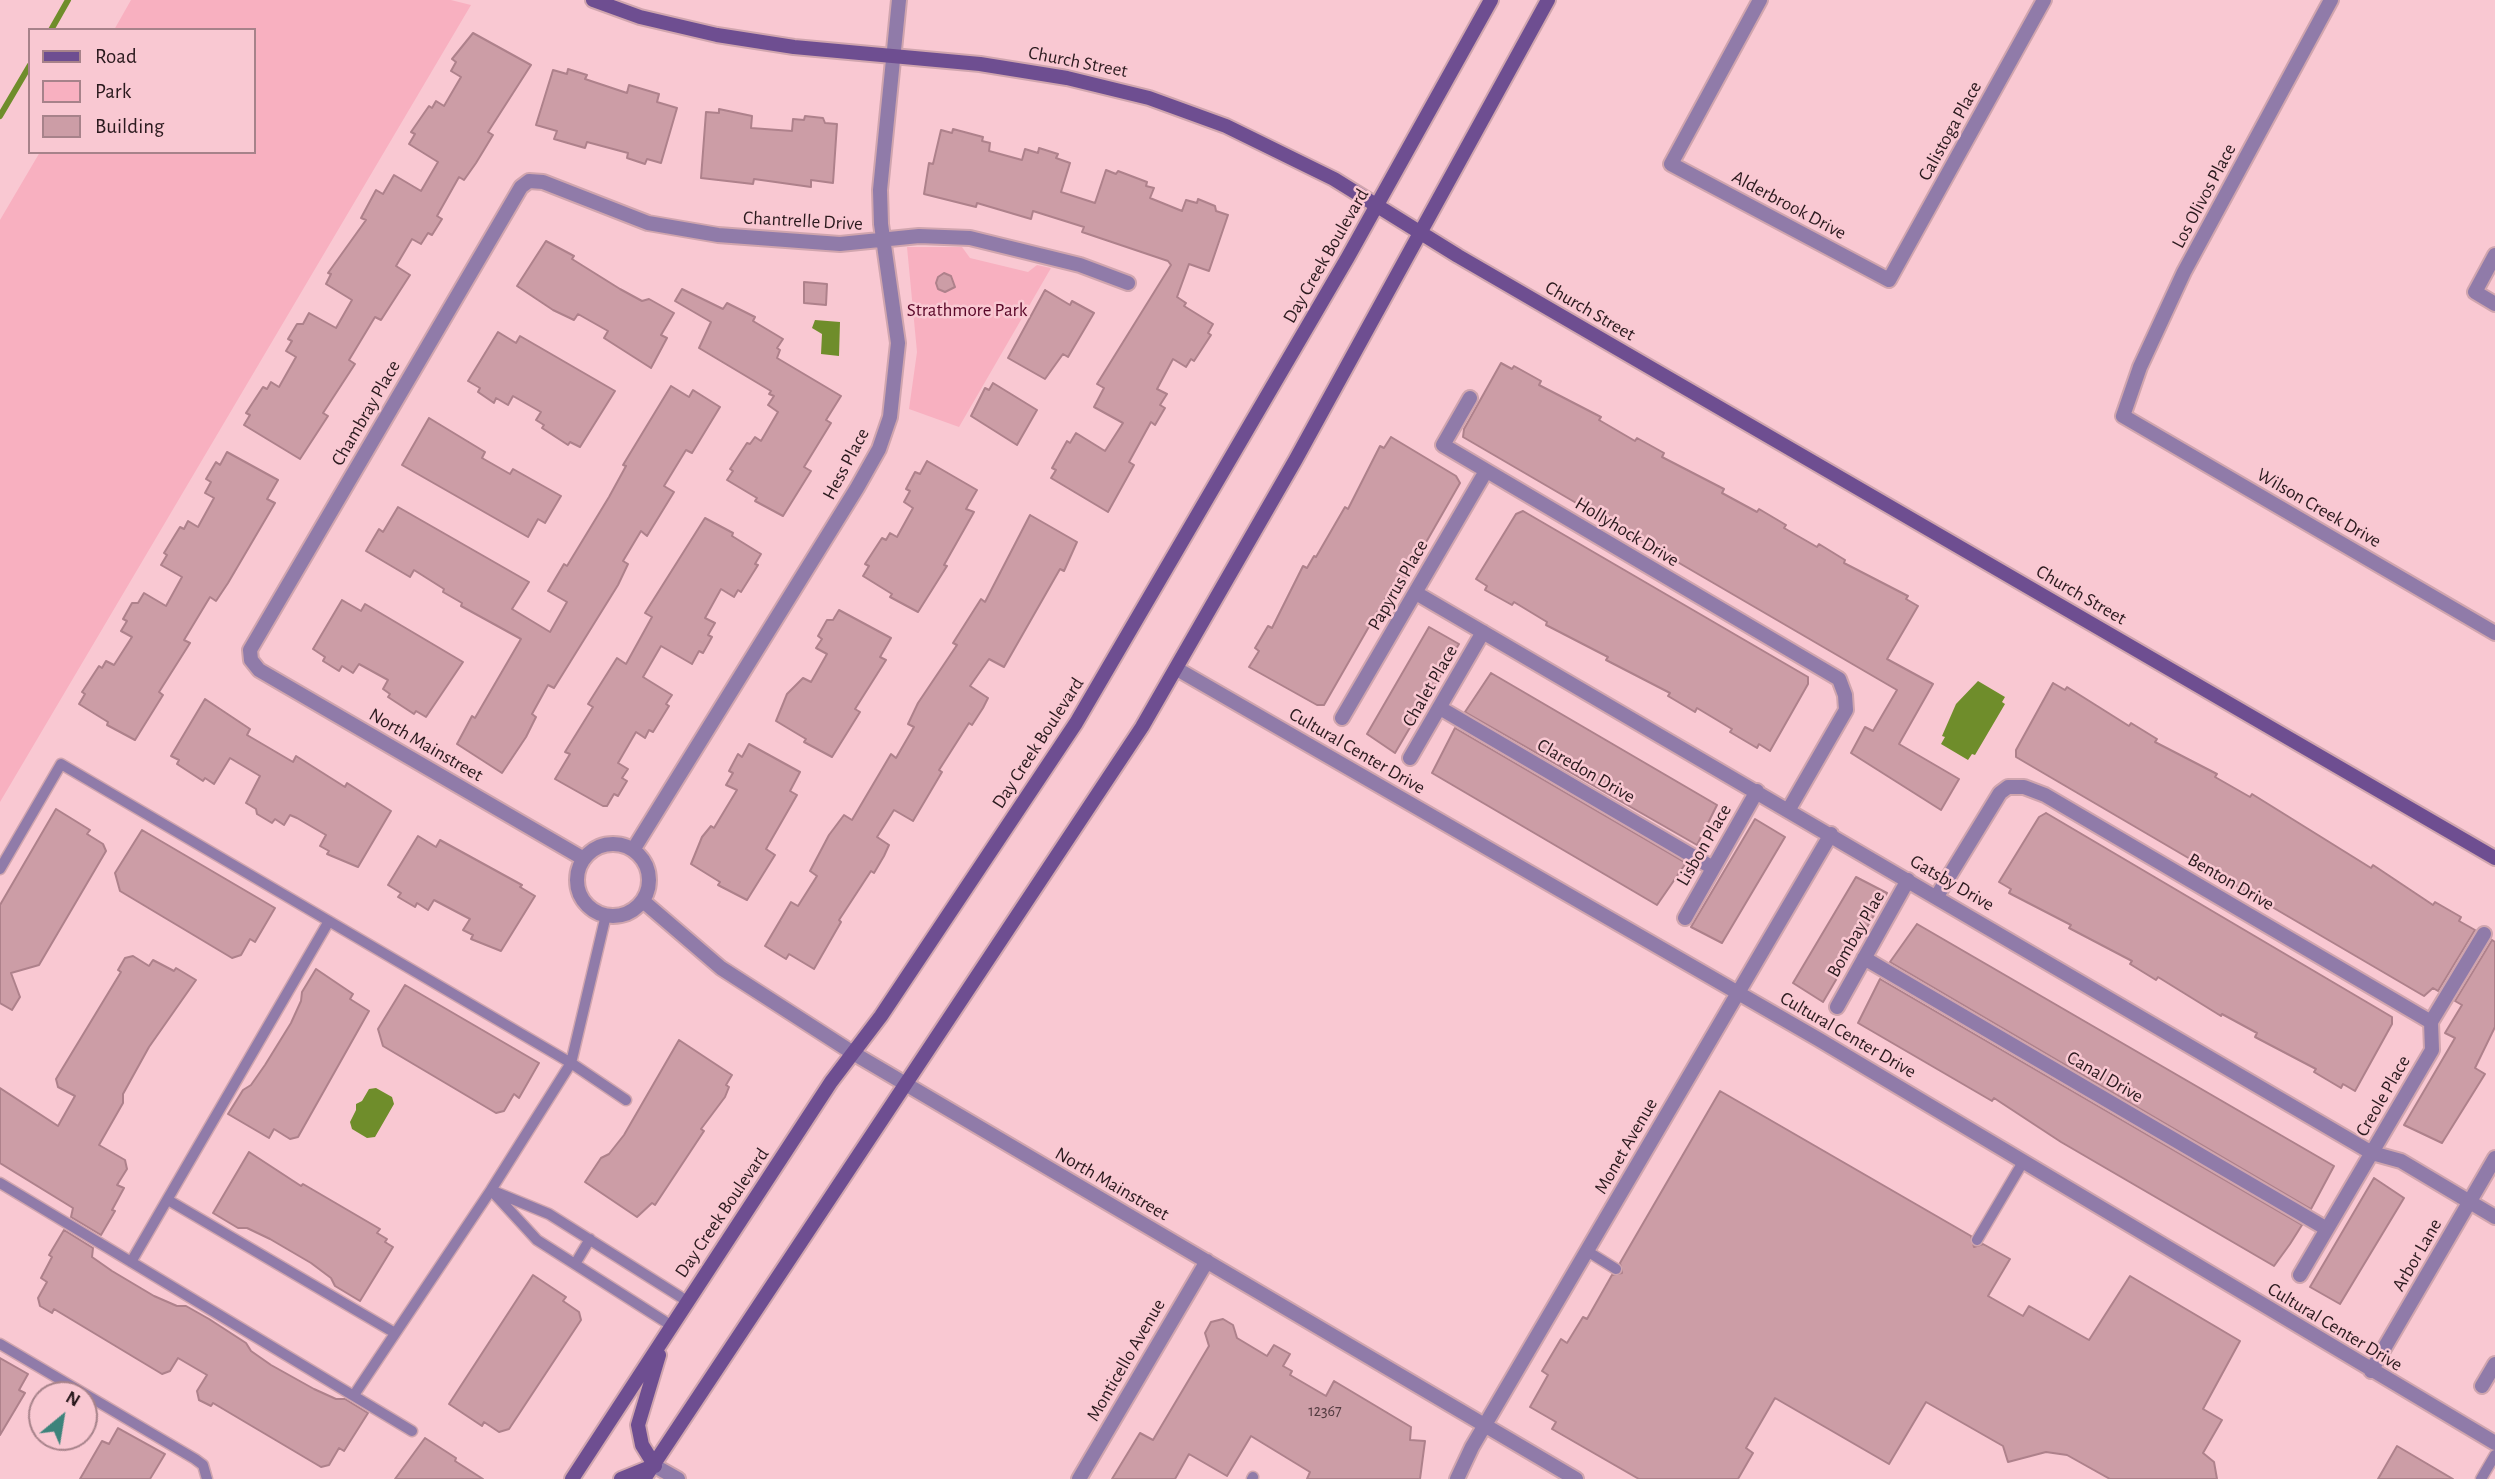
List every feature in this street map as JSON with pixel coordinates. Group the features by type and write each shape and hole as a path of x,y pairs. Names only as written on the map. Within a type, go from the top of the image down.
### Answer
{"main road":[{"name":"Church Street","path":"593,0 640,17 717,35 794,47 1033,72 1149,97 1267,145 1377,206 2495,858"},
{"name":"Day Creek Boulevard","path":"572,1479 687,1301 1076,723 1377,206 1491,0"},
{"path":"644,1479 1142,727 1177,669 1548,0"},
{"path":"655,1465 642,1444 638,1424 668,1332"},
{"path":"621,1479 655,1465"}],"street":[{"name":"Hess Place","path":"633,850 857,488 883,438 895,392 898,343 883,242 880,190 899,0"},
{"name":"Alderbrook Drive","path":"1760,0 1671,164 1889,281"},
{"name":"Calistoga Place","path":"1889,281 2044,0"},
{"name":"Los Olivos Place","path":"2123,416 2140,367 2184,272 2331,0"},
{"name":"Chantrelle Drive","path":"520,187 529,181 543,183 620,214 682,231 812,243 883,242 919,236 970,238 1069,261 1128,283"},
{"name":"Chambray Place","path":"251,660 250,650 520,187"},
{"path":"2495,255 2475,292 2495,304"},
{"name":"Hollyhock Drive","path":"1470,398 1443,445 1839,679 1845,695 1846,710 1789,809"},
{"name":"Wilson Creek Drive","path":"2123,416 2495,633"},
{"name":"Papyrus Place","path":"1342,718 1486,471"},
{"name":"Gatsby Drive","path":"1416,593 1789,809 2372,1153 2401,1161 2495,1217"},
{"name":"Chalet Place","path":"1410,758 1483,632"},
{"name":"North Mainstreet","path":"251,660 259,670 584,859"},
{"name":"Cultural Center Drive","path":"1177,669 1818,1039 2495,1443"},
{"name":"Claredon Drive","path":"1440,708 1713,868"},
{"name":"Benton Drive","path":"1937,896 1992,804 2008,787 2024,787 2045,795 2431,1022"},
{"name":"Lisbon Place","path":"1685,918 1757,791"},
{"name":"Monet Avenue","path":"1457,1479 1831,834"},
{"path":"614,844 633,850 647,870 649,880 643,901 627,914 606,915 595,911 580,893 577,882 584,859 602,845 614,844"},
{"name":"Bombay Plae","path":"1836,1007 1908,880"},
{"name":"North Mainstreet","path":"643,901 721,968 853,1053 1576,1479"},
{"name":"Creole Place","path":"2300,1275 2432,1050 2431,1022 2484,934"},
{"name":"Canal Drive","path":"1864,958 2327,1229"},
{"name":"Arbor Lane","path":"2371,1371 2495,1158"},
{"name":"Monticello Avenue","path":"1079,1479 1207,1261"},
{"path":"2482,1386 2495,1364"},
{"path":"655,1465 678,1479"}],"lane":[{"path":"0,869 61,764 571,1063 626,1100"},
{"path":"354,1395 491,1190 571,1063 601,946 606,915"},
{"path":"131,1262 330,921"},
{"path":"1977,1240 2023,1163"},
{"path":"0,1183 412,1431"},
{"path":"491,1190 550,1214 687,1301"},
{"path":"491,1190 537,1240 575,1264 668,1332"},
{"path":"168,1200 395,1333"},
{"path":"575,1264 590,1239"},
{"path":"1587,1251 1616,1269"},
{"path":"0,1344 195,1459 203,1465 207,1479"},
{"path":"2481,1479 2495,1454"}],"green space":[{"path":"131,0 451,0 471,5 0,802 0,220 39,154 256,154 256,28 115,28"},
{"name":"Strathmore Park","path":"907,247 962,247 970,258 1028,272 1037,265 1051,268 959,427 909,409 917,352"}],"shaded area":[{"path":"815,320 840,322 839,356 821,354 822,334 812,328"},
{"path":"1978,681 2005,697 2002,702 2005,704 1975,755 1972,754 1968,760 1941,744 1945,737 1942,736 1956,704"},
{"path":"376,1088 392,1097 394,1104 375,1137 367,1138 352,1129 350,1122 356,1104 362,1101 369,1089"}],"building":[{"path":"473,33 531,65 488,132 493,135 476,163 464,180 459,177 437,216 442,219 432,235 428,233 421,244 412,239 396,266 410,275 381,320 375,317 349,360 355,364 323,413 328,416 300,459 244,425 250,415 246,413 263,387 267,389 271,382 279,387 296,357 286,351 292,341 288,339 297,324 303,324 309,313 336,328 352,300 326,284 331,274 328,273 366,220 361,218 376,190 383,194 394,175 421,191 438,162 409,144 415,134 411,132 429,106 432,108 436,101 444,106 461,77 451,71 456,62 452,59"},
{"path":"568,69 587,75 585,79 627,93 629,85 659,94 657,102 677,108 661,163 647,159 645,164 627,158 628,153 587,142 585,148 554,139 557,131 536,125 553,70 567,74"},
{"path":"719,109 752,116 751,128 792,131 793,119 804,120 805,116 823,118 825,123 837,124 833,183 811,180 811,187 754,179 753,184 701,178 706,112 719,113"},
{"path":"953,129 983,137 982,141 990,143 989,151 1022,160 1025,149 1038,153 1039,148 1058,154 1056,158 1070,163 1061,192 1095,203 1106,170 1116,174 1118,171 1147,182 1146,186 1154,188 1150,198 1182,211 1186,200 1197,203 1198,199 1215,206 1216,211 1228,215 1209,271 1189,264 1177,297 1186,303 1184,306 1213,324 1208,333 1211,335 1194,361 1191,359 1186,367 1173,359 1157,389 1167,394 1160,405 1165,408 1155,425 1151,422 1129,462 1134,465 1108,512 1051,478 1056,470 1052,468 1067,441 1070,443 1076,433 1105,451 1123,423 1094,407 1104,388 1097,384 1171,265 1168,261 1082,232 1084,227 1033,211 1031,219 977,203 976,207 924,194 929,163 933,164 941,130 952,133"},
{"path":"546,241 574,256 572,259 620,289 642,301 649,299 674,313 661,335 667,338 651,368 604,338 608,331 578,314 574,320 553,310 517,286"},
{"path":"944,273 951,276 955,287 945,292 938,289 936,283 938,277"},
{"path":"804,282 827,284 826,305 804,303"},
{"path":"682,289 723,309 727,303 755,317 753,321 783,339 777,348 780,350 777,358 841,396 826,420 831,423 804,467 811,471 783,516 755,501 757,498 727,480 733,471 730,469 747,443 750,444 755,437 761,441 778,412 768,405 774,396 769,394 771,391 699,348 711,322 675,301"},
{"path":"1045,290 1070,305 1072,301 1094,313 1068,357 1063,354 1045,379 1008,358"},
{"path":"498,332 516,343 520,336 615,391 580,447 570,442 568,445 542,428 544,425 536,420 541,412 513,396 508,405 496,398 494,403 478,392 480,388 468,381"},
{"path":"1501,363 1512,369 1514,366 1541,381 1539,385 1601,417 1599,420 1635,441 1637,438 1664,453 1662,457 1724,489 1722,493 1757,512 1759,509 1786,525 1784,528 1817,547 1819,544 1845,560 1844,563 1908,596 1906,599 1918,606 1887,659 1933,684 1899,744 1959,779 1941,810 1851,753 1865,727 1873,731 1897,690 1463,437 1464,429"},
{"path":"993,383 1037,410 1017,445 971,416 985,388 989,390"},
{"path":"671,386 689,397 693,390 720,407 692,453 686,450 664,486 674,492 647,536 641,531 623,561 628,564 618,585 554,688 548,685 532,714 536,717 526,737 502,773 457,744 521,639 461,606 462,603 443,592 444,589 414,570 410,577 366,551 379,529 383,532 398,507 529,582 512,609 550,632 567,602 548,591 564,564 567,566 609,497 626,466 623,465"},
{"path":"429,418 485,452 482,458 510,474 513,469 561,496 545,523 538,519 528,537 402,465"},
{"path":"1391,437 1456,476 1460,483 1401,586 1394,583 1324,705 1317,705 1249,667 1259,651 1255,648 1268,626 1272,628 1303,566 1307,568 1314,556 1316,557 1345,507 1348,509 1380,446 1384,448"},
{"path":"227,452 278,480 267,499 275,503 228,583 216,601 210,597 184,640 190,643 159,692 163,695 135,740 107,725 108,722 79,704 85,694 82,692 99,666 102,668 106,661 114,665 132,637 121,631 127,621 123,619 132,603 138,603 144,593 166,606 182,577 161,565 167,555 164,553 180,527 184,529 188,521 198,527 214,498 205,493 211,482 206,479 216,462 220,465"},
{"path":"927,461 977,490 966,509 974,512 944,565 947,566 918,612 890,597 892,594 863,576 869,566 865,564 882,538 886,540 890,533 897,537 913,508 904,502 910,491 906,489 915,472 920,474"},
{"path":"1523,511 1808,677 1808,684 1770,751 1759,744 1757,748 1697,708 1695,712 1668,696 1670,693 1546,625 1547,622 1514,602 1512,605 1485,590 1487,586 1476,579 1516,514"},
{"path":"1030,515 1077,542 1064,571 1060,569 1004,667 989,659 970,686 988,698 983,708 972,725 969,723 939,770 942,772 913,821 894,810 877,837 889,845 884,856 839,920 841,922 814,969 789,954 786,959 765,946 791,902 798,906 817,876 810,871 829,835 844,815 852,820 891,754 896,758 914,727 908,724 918,703 957,645 953,643 981,599 985,602"},
{"path":"705,518 733,533 732,536 761,554 755,564 758,565 741,592 738,590 734,597 721,589 705,618 715,623 708,635 712,637 703,653 699,651 692,664 661,646 643,677 672,695 666,704 669,706 653,732 649,730 645,738 636,732 618,763 628,769 622,778 627,781 618,796 614,794 607,806 603,806 555,779 570,754 565,752 593,707 588,704 617,658 626,664 652,617 645,613"},
{"path":"342,600 361,611 365,604 463,662 426,717 416,711 414,714 388,697 390,694 383,689 388,680 359,664 353,673 342,666 339,671 323,661 325,657 313,649"},
{"path":"839,610 891,638 880,657 886,660 855,709 860,712 832,757 804,742 806,739 776,721 787,694 803,678 811,682 827,654 816,648 822,639 818,636 827,620 833,620"},
{"path":"1429,627 1459,644 1395,753 1367,734"},
{"path":"1491,673 1717,805 1697,845 1465,712"},
{"path":"2053,683 2065,690 2067,687 2129,726 2131,723 2157,739 2155,742 2217,774 2215,777 2250,797 2252,794 2371,868 2373,865 2433,905 2435,902 2461,917 2459,921 2475,930 2438,991 2433,988 2424,996 2016,757 2016,750"},
{"path":"205,699 250,729 247,735 293,762 296,756 345,787 347,783 391,811 358,867 327,854 329,851 320,846 326,835 297,818 290,815 284,825 275,819 272,823 257,814 256,809 246,803 260,776 230,758 214,784 205,778 203,781 177,764 179,760 171,756"},
{"path":"1455,728 1686,863 1657,905 1432,773"},
{"path":"749,744 800,772 790,791 797,795 766,849 775,855 747,900 718,885 720,882 691,864 702,837 711,826 714,828 737,790 726,785 733,773 729,771 738,754 742,757"},
{"path":"56,809 90,830 87,834 103,844 106,851 39,965 11,973 20,997 12,1010 0,1003 0,905"},
{"path":"2046,813 2392,1017 2392,1024 2355,1091 2343,1084 2341,1088 2314,1072 2316,1069 2255,1037 2257,1033 2222,1014 2221,1016 2158,977 2156,980 2130,964 2132,961 2009,893 2011,889 1999,882 2039,817"},
{"path":"1755,819 1785,837 1722,943 1691,927"},
{"path":"142,830 275,908 255,942 250,939 241,955 232,958 120,891 115,873"},
{"path":"418,836 436,847 440,840 522,885 520,887 535,896 501,951 471,939 473,935 463,930 470,919 434,900 428,910 417,903 415,907 398,897 401,893 388,885"},
{"path":"1856,877 1887,893 1823,1002 1793,983"},
{"path":"1917,924 2334,1166 2311,1209 1890,962"},
{"path":"2492,940 2495,942 2495,1027 2475,1068 2485,1074 2442,1143 2404,1125 2455,1038 2445,1033 2462,1005 2455,1001"},
{"path":"133,956 149,966 153,960 174,971 176,968 196,980 149,1047 123,1094 123,1103 99,1145 125,1160 127,1169 117,1185 124,1188 112,1210 115,1211 101,1235 71,1217 73,1208 0,1163 0,1088 58,1126 75,1096 58,1087 56,1079 121,972 118,970 125,958"},
{"path":"316,969 353,994 350,999 369,1011 298,1137 290,1139 274,1129 269,1138 228,1114 243,1090 251,1085 265,1065 291,1023 302,992"},
{"path":"1880,979 2302,1225 2274,1266 2061,1142 1994,1098 1992,1101 1858,1023"},
{"path":"405,985 539,1063 519,1098 514,1094 504,1111 496,1113 383,1046 378,1029"},
{"path":"679,1040 732,1075 726,1085 729,1087 725,1097 701,1129 704,1131 655,1205 652,1203 637,1217 585,1182 601,1158 609,1154 624,1135"},
{"path":"1720,1091 1971,1236 1974,1247 1983,1244 2010,1259 1988,1296 2023,1316 2029,1306 2089,1340 2130,1276 2240,1341 2203,1409 2222,1420 2203,1453 2214,1462 2217,1479 2110,1479 2067,1455 2046,1452 2008,1462 2003,1446 1926,1402 1889,1464 1775,1398 1746,1448 1753,1453 1738,1479 1639,1479 1552,1429 1556,1422 1530,1407 1548,1375 1542,1371 1561,1339 1567,1343 1583,1317 1587,1319 1612,1275 1622,1273 1620,1263"},
{"path":"249,1152 301,1186 303,1184 380,1229 377,1233 393,1247 360,1301 335,1286 331,1278 311,1263 270,1239 247,1228 238,1228 213,1213"},
{"path":"2374,1178 2404,1198 2340,1304 2310,1287"},
{"path":"64,1230 93,1248 92,1257 112,1271 154,1296 177,1306 186,1306 246,1343 251,1351 271,1365 314,1389 336,1399 345,1399 368,1413 344,1451 339,1448 329,1465 321,1467 213,1403 211,1406 199,1400 197,1391 207,1375 178,1358 170,1371 162,1374 54,1309 52,1313 40,1306 38,1298 47,1282 41,1278 52,1257 49,1255"},
{"path":"533,1275 566,1297 563,1301 579,1312 581,1320 509,1429 499,1432 484,1422 482,1426 449,1404"},
{"path":"1223,1319 1233,1325 1237,1338 1267,1356 1274,1345 1290,1354 1283,1366 1292,1371 1290,1375 1326,1396 1334,1381 1411,1427 1410,1440 1425,1441 1420,1479 1307,1479 1310,1472 1251,1436 1227,1476 1189,1454 1175,1479 1112,1479 1140,1433 1153,1440 1209,1346 1205,1333 1211,1322"},
{"path":"0,1358 28,1374 19,1390 25,1393 0,1435"},
{"path":"118,1428 165,1454 150,1479 80,1479 102,1441 109,1444"},
{"path":"425,1438 456,1458 455,1461 483,1479 395,1479"},
{"path":"2397,1446 2453,1479 2378,1479"}],"waterway":[{"path":"52,28 68,0"},
{"path":"0,116 28,68"}]}
